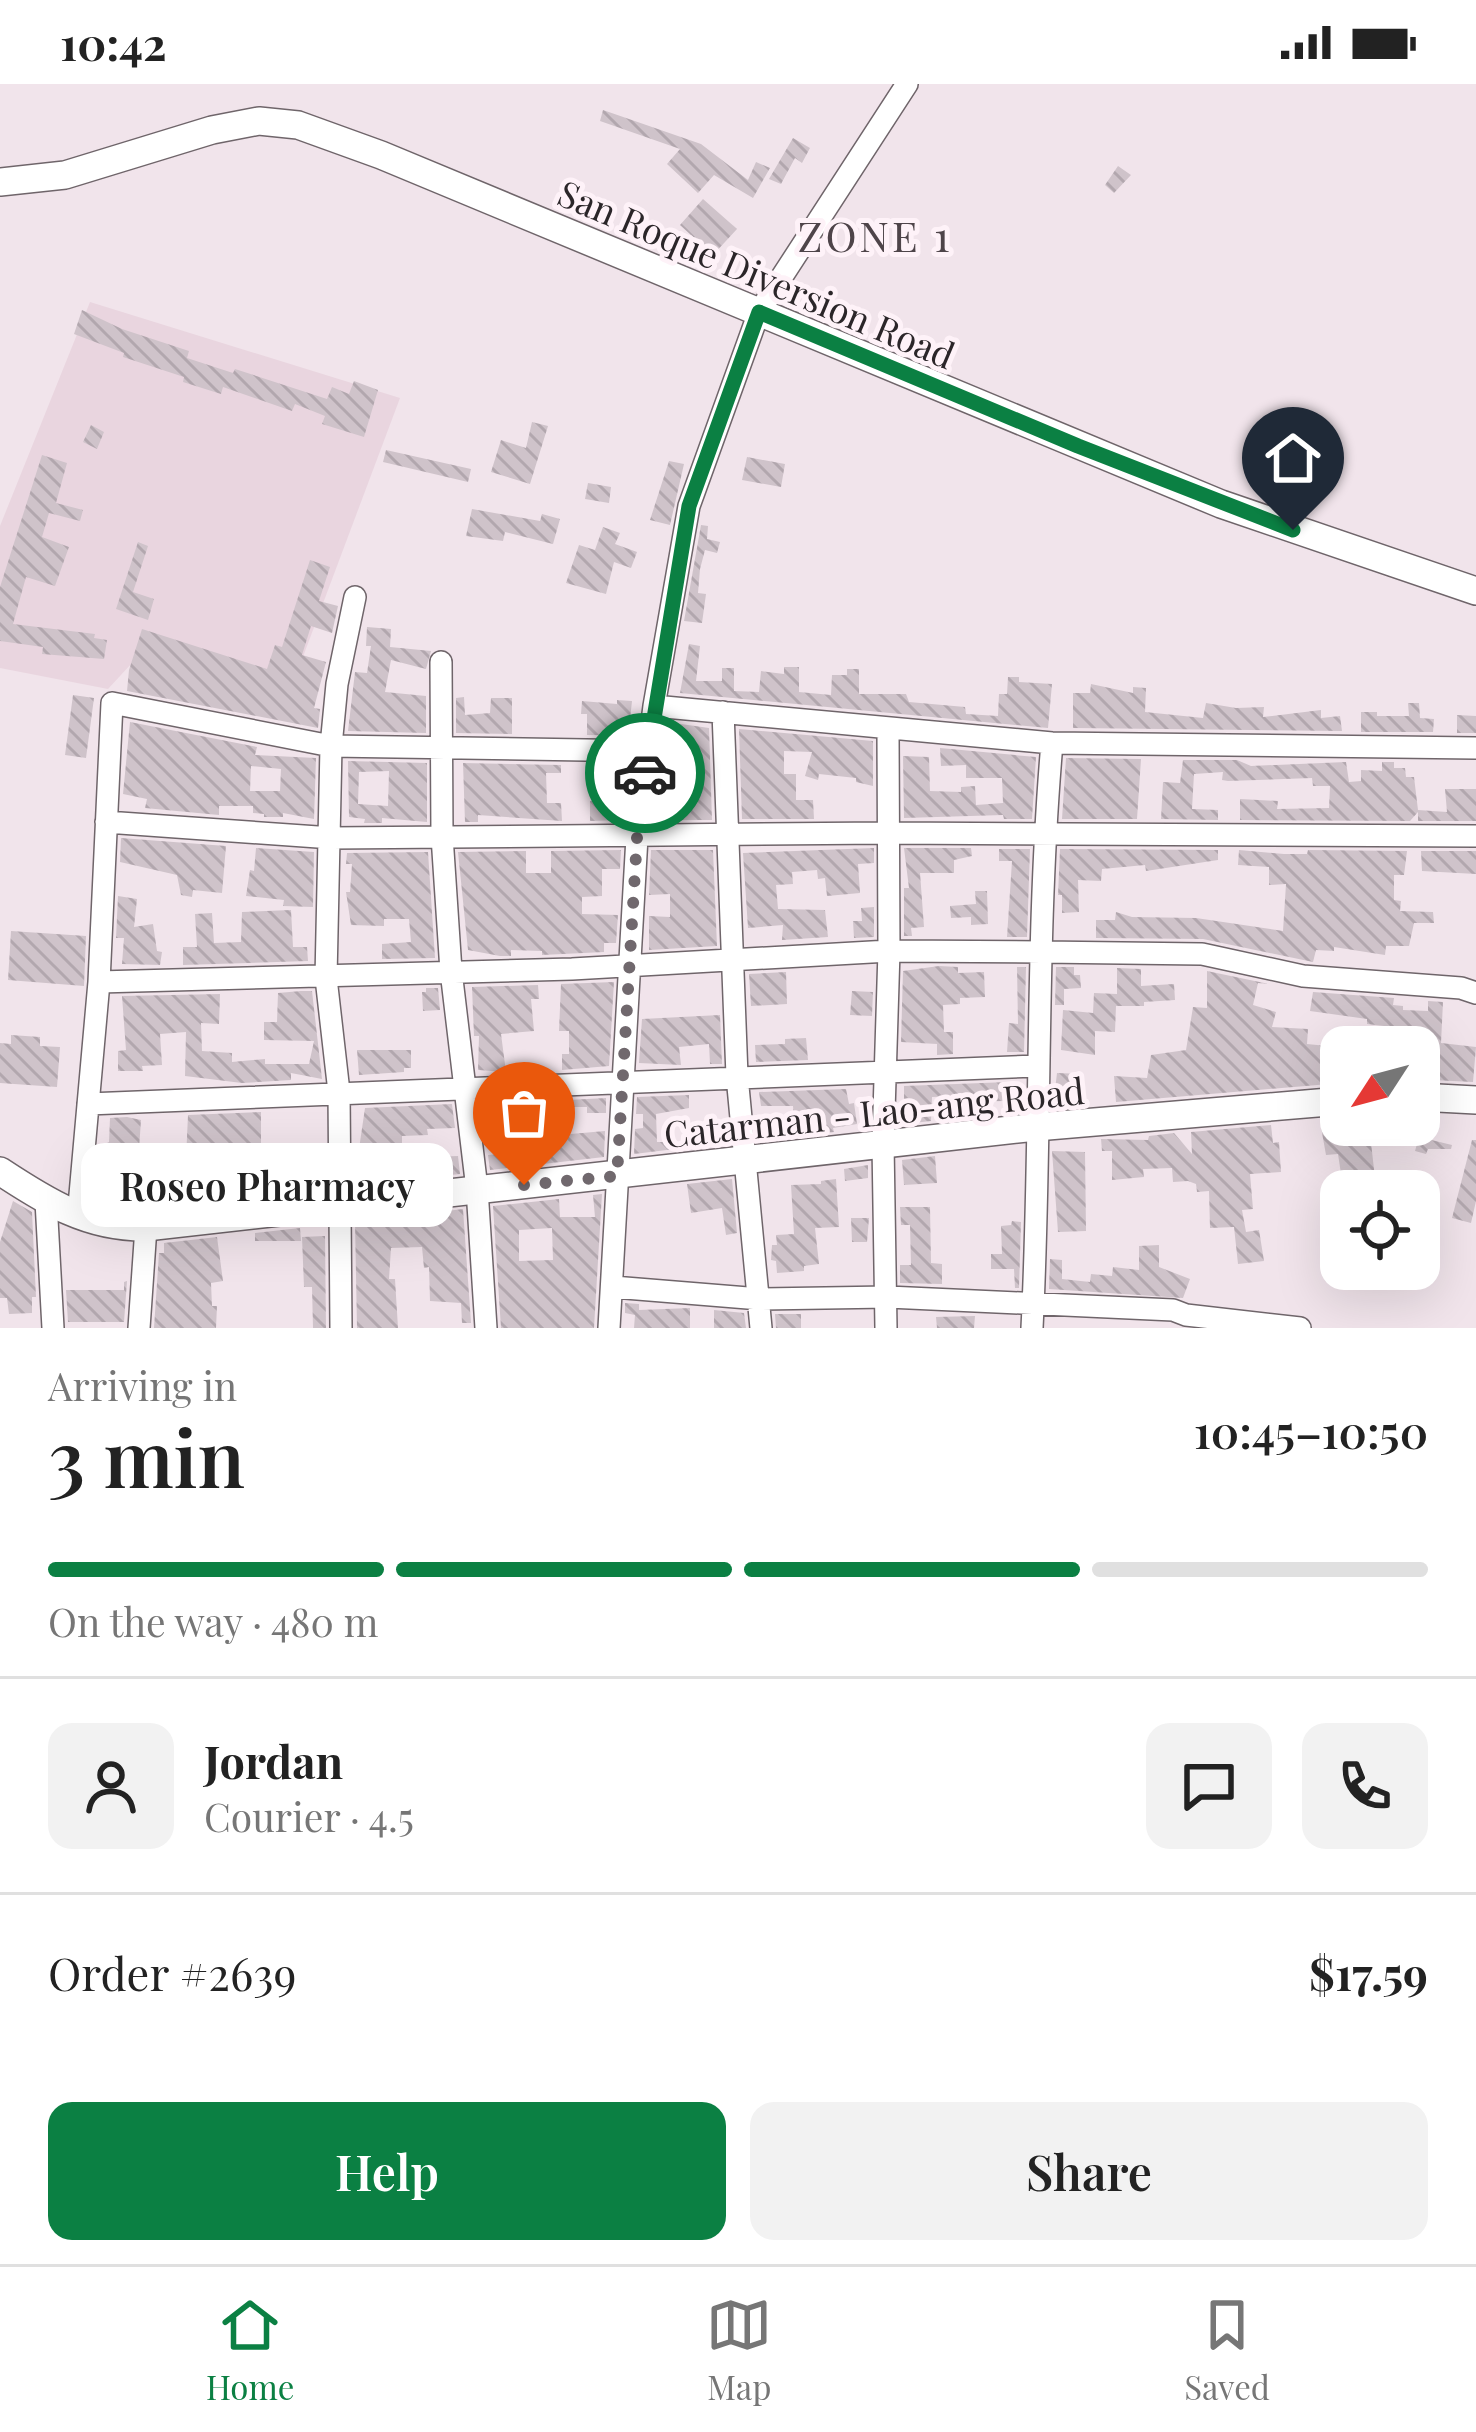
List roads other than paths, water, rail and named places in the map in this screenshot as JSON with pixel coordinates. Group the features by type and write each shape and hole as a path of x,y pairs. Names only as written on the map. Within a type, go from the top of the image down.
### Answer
{"main road":[{"name":"San Roque Diversion Road","path":"0,182 65,175 240,122 277,121 330,134 1221,504 1476,591"},
{"path":"1440,1098 1476,1100"},
{"name":"Catarman - Lao-ang Road","path":"0,1171 78,1217 113,1226 146,1227 1036,1127 1320,1103"}],"street":[{"path":"609,1328 637,838 654,706 689,506 759,312 907,84"},
{"path":"341,1328 339,1092 326,978 331,746 355,598"},
{"path":"441,662 442,836 451,971 477,1189 486,1328"},
{"path":"78,1217 99,982 112,704 331,746 648,752"},
{"path":"654,706 1052,743 1476,748"},
{"path":"724,712 737,1076 761,1328"},
{"path":"886,1328 883,1144 889,951 888,731"},
{"path":"1032,1328 1039,1208 1036,1127 1044,835 1052,743"},
{"path":"106,822 332,838 886,832 1476,836"},
{"path":"99,982 326,978 889,951 1042,952 1202,954 1303,976 1476,993"},
{"path":"88,1104 1037,1066"},
{"path":"46,1201 53,1328"},
{"path":"139,1328 146,1227"},
{"path":"613,1287 760,1299 888,1297 1173,1310 1300,1328"}],"place":[{"name":"Roseo Pharmacy","path":"524,1185"}],"district":[{"name":"ZONE 1","path":"875,235"}]}
